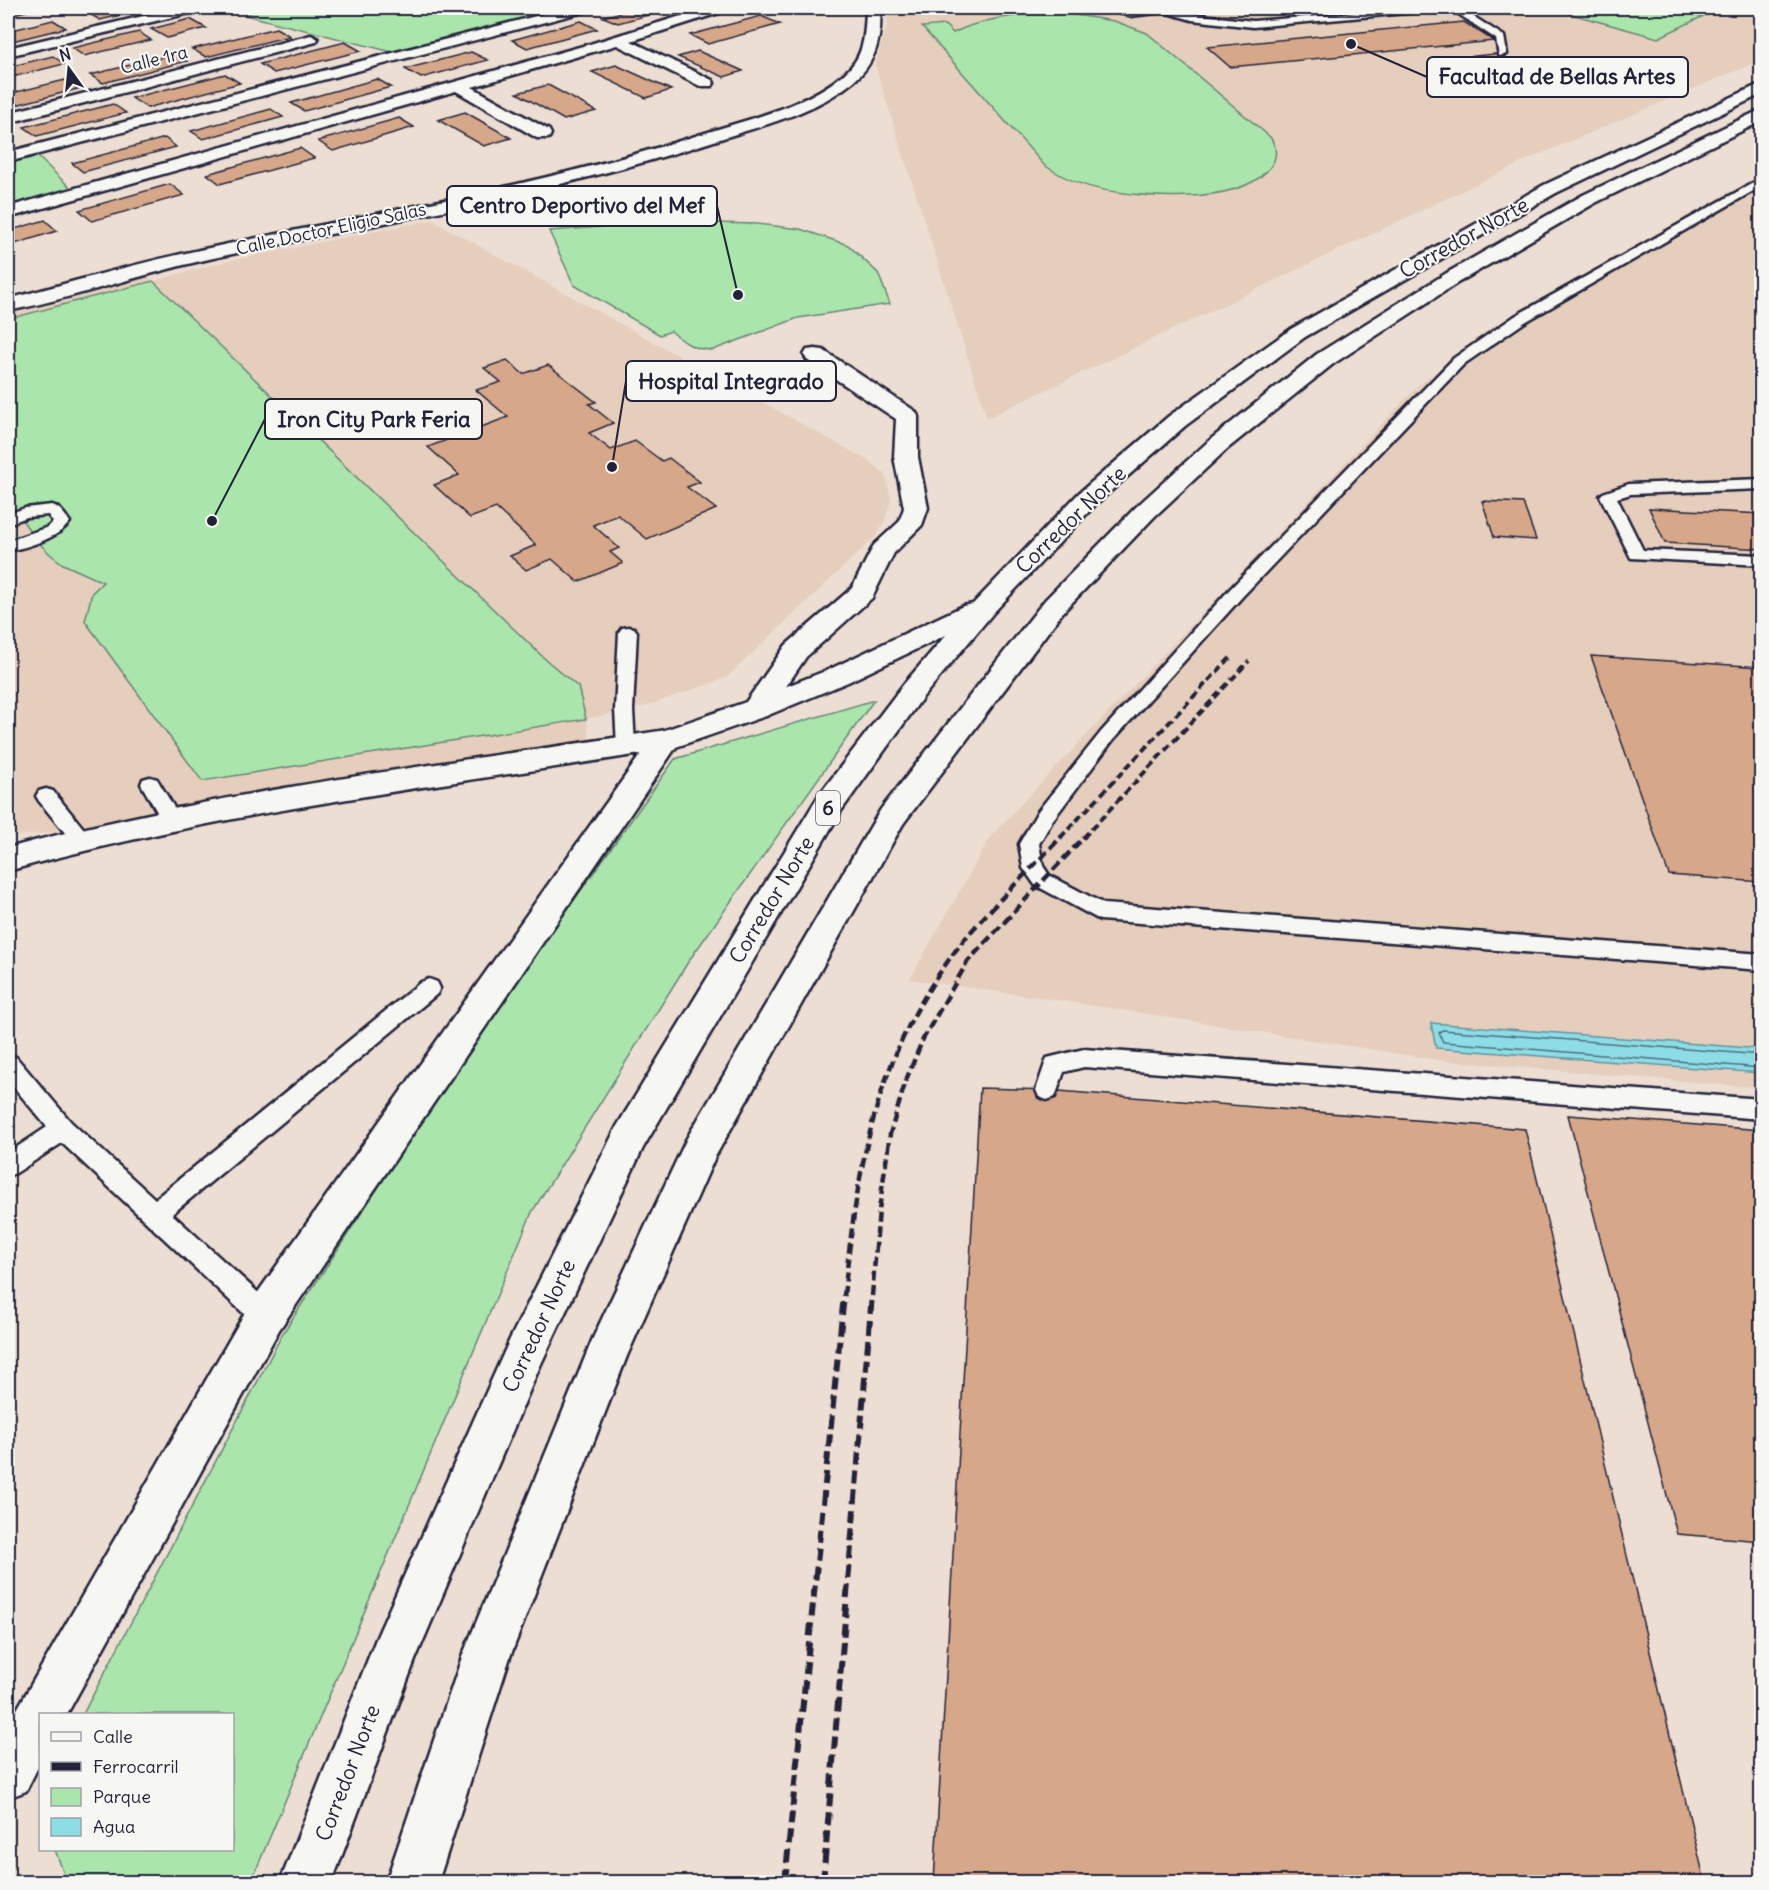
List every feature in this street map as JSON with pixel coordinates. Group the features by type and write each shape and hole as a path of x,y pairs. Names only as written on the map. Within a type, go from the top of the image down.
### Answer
{"main road":[{"path":"8,52 193,8"},
{"path":"8,157 582,8"},
{"path":"8,213 459,86 720,8"},
{"name":"Calle Doctor Eligio Salas","path":"8,305 204,254 558,182 642,159 790,110 839,85 861,64 870,52 873,8"},
{"name":"Calle 1ra","path":"8,118 311,39"},
{"path":"618,40 706,84"},
{"name":"Calle Doctor Eligio Salas","path":"8,290 199,241 546,171 619,151 780,99 808,86 839,65 852,45"},
{"path":"459,86 543,134"},
{"name":"Corredor Norte","path":"306,1882 402,1634 525,1353 630,1137 830,803 913,691 985,606 1088,498 1159,437 1298,333 1550,189 1761,88"},
{"name":"Corredor Norte","path":"412,1882 486,1657 608,1352 700,1149 892,818 1054,606 1145,512 1228,437 1325,359 1452,278 1589,199 1761,114"},
{"path":"756,709 796,651 863,592 883,550 910,525 916,508 906,457 907,416 815,355"},
{"path":"8,859 81,839 214,810 666,740 756,709 838,676 985,606"},
{"path":"42,1713 265,1316 666,740"},
{"path":"8,1773 39,1719"}],"lane":[{"path":"1110,8 1142,14 1163,8 1218,22 1253,24 1447,8"},
{"path":"1455,8 1501,38 1502,54"},
{"path":"1761,181 1520,320 1459,361 1236,593 1107,735 1045,816 1029,844 1033,868 1042,880 1100,912 1761,962"},
{"path":"1761,484 1629,489 1608,496 1637,555 1761,560"},
{"path":"8,519 25,513 52,510 62,522 54,530 8,546"},
{"path":"626,747 624,710 628,632"},
{"path":"150,784 171,819"},
{"path":"46,796 81,839"},
{"path":"155,1214 429,988"},
{"path":"1047,1090 1055,1065 1084,1058 1761,1109"},
{"path":"8,1065 63,1129 265,1316"},
{"path":"8,1166 63,1129"}],"shaded area":[{"path":"886,8 1761,8 1761,60 1531,158 987,418 875,65 888,22"},
{"path":"1761,174 1761,1088 1438,1060 910,979 991,836 1418,386 1488,330"},
{"path":"432,220 869,461 885,474 891,499 885,520 876,536 726,678 646,706 586,719 592,752 171,819 8,837 8,305 144,270 153,281 227,261"}],"green space":[{"path":"261,8 563,8 392,52 245,15"},
{"path":"1574,8 1720,8 1658,38 1564,12"},
{"path":"1041,13 1063,13 1114,21 1147,33 1270,137 1276,151 1271,166 1258,178 1241,187 1221,193 1154,196 1097,189 1061,175 1044,165 922,27 945,25 953,33 985,21"},
{"path":"32,151 78,195 8,213 8,158"},
{"path":"668,222 757,224 800,229 848,245 878,273 890,304 798,318 713,350 700,349 685,342 671,331 660,335 574,285 549,231"},
{"path":"153,281 544,658 578,687 586,719 202,781 85,621 92,593 103,582 63,564 50,554 37,541 8,500 8,319"},
{"path":"874,700 690,959 532,1212 251,1882 67,1882 55,1851 234,1851 234,1713 84,1713 283,1333 486,1023 675,759"}],"water":[{"path":"1431,1023 1761,1049 1761,1073 1436,1048"}],"building":[{"path":"8,8 40,8 8,15"},
{"path":"105,8 152,8 100,20 86,12"},
{"path":"637,8 674,8 618,23 603,17"},
{"path":"761,16 780,24 708,44 690,35"},
{"path":"190,19 206,28 167,38 151,29"},
{"path":"53,20 66,28 8,42 8,31"},
{"path":"581,21 597,29 527,48 512,40"},
{"path":"1464,22 1494,41 1230,67 1207,47"},
{"path":"276,28 290,36 206,57 192,49"},
{"path":"139,32 151,40 84,56 72,48"},
{"path":"345,42 361,51 274,73 260,64"},
{"path":"698,51 743,71 724,77 678,57"},
{"path":"471,52 488,60 421,78 405,69"},
{"path":"174,54 187,61 103,83 90,75"},
{"path":"1495,54 1523,71 1470,77 1444,59"},
{"path":"53,56 64,64 8,78 8,67"},
{"path":"616,65 671,90 646,98 592,72"},
{"path":"225,74 240,83 147,108 132,98"},
{"path":"377,79 391,87 304,111 291,103"},
{"path":"65,80 78,89 8,107 8,94"},
{"path":"548,85 596,111 564,120 517,93"},
{"path":"113,104 126,113 37,136 24,127"},
{"path":"271,109 283,117 203,139 191,131"},
{"path":"465,112 511,138 484,146 438,120"},
{"path":"399,118 414,127 333,151 318,141"},
{"path":"165,138 176,147 83,172 72,163"},
{"path":"300,148 314,158 220,184 207,174"},
{"path":"170,184 184,195 92,221 79,210"},
{"path":"45,220 57,231 8,246 8,231"},
{"path":"507,360 523,374 548,365 596,402 589,404 613,423 589,433 611,450 635,441 662,461 669,458 700,482 687,487 716,509 647,539 618,515 593,525 619,548 610,552 623,563 578,582 552,559 526,570 510,556 536,545 496,508 470,518 434,485 459,475 428,447 508,417 476,390 501,382 484,368"},
{"path":"1482,501 1523,503 1536,540 1494,537"},
{"path":"1649,508 1762,514 1762,549 1665,543"},
{"path":"1591,656 1762,667 1762,882 1669,875"},
{"path":"980,1088 1047,1090 1525,1129 1705,1882 934,1882"},
{"path":"1568,1115 1762,1130 1762,1541 1677,1534"}],"railway":[{"path":"1060,838 1232,656"},
{"path":"1083,838 1249,661"},
{"path":"844,1296 855,1206 863,1163 873,1121 902,1040 923,1000 961,944 988,912 1062,836"},
{"path":"872,1296 879,1210 890,1134 906,1080 923,1039 968,961 1085,836"},
{"path":"785,1882 844,1295"},
{"path":"823,1882 872,1295"}],"place":[{"name":"Facultad de Bellas Artes","path":"1351,44"},
{"name":"Centro Deportivo del Mef","path":"738,295"},
{"name":"Hospital Integrado","path":"612,467"},
{"name":"Iron City Park Feria","path":"212,521"}]}
